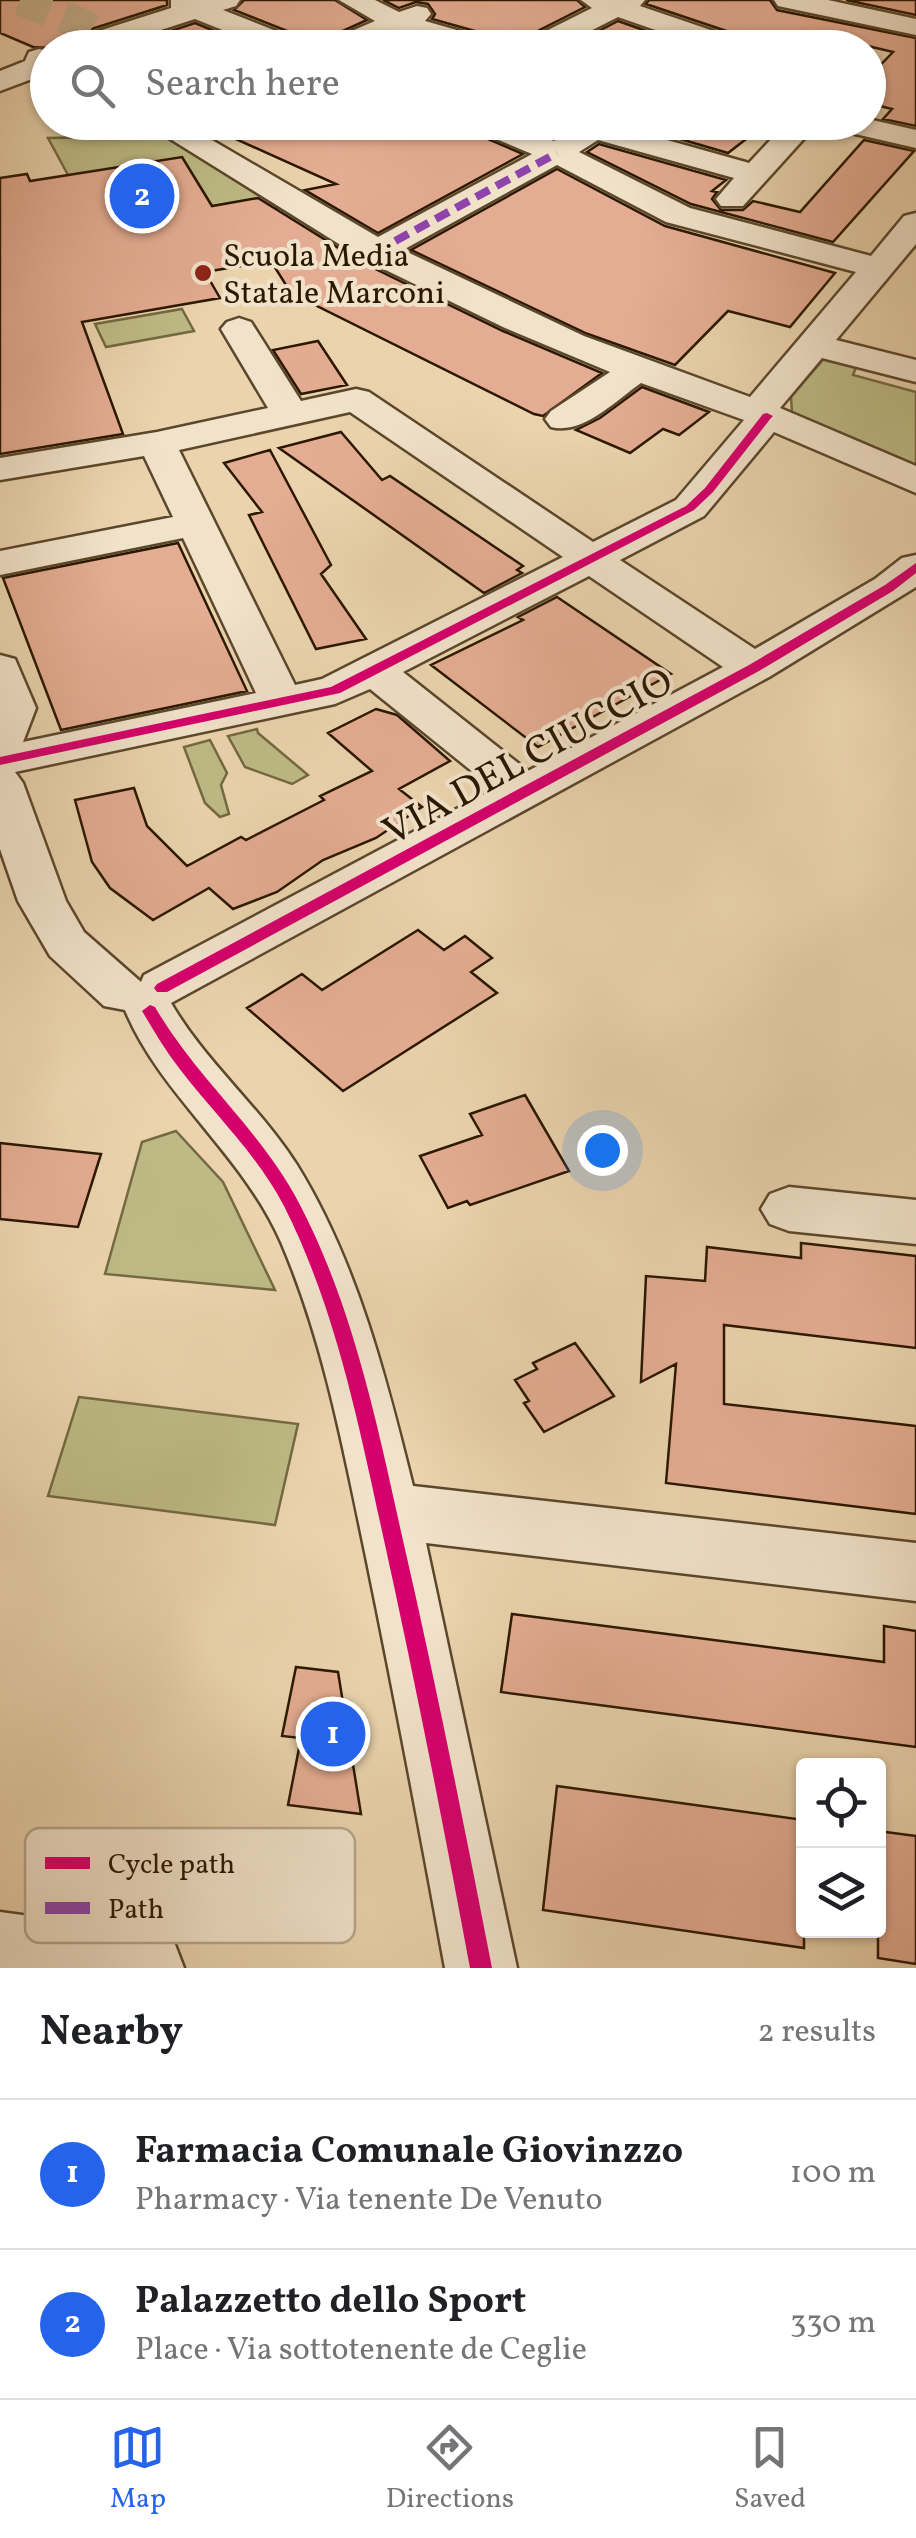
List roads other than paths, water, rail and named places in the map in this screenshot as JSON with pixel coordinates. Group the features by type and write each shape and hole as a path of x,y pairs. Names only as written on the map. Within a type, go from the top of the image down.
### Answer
{"street":[{"path":"120,30 185,5 226,0"},
{"path":"353,0 398,22 426,30"},
{"path":"379,30 450,0"},
{"path":"748,30 790,0 897,24"},
{"path":"565,30 614,2 713,30"},
{"path":"185,5 248,30"},
{"path":"0,50 17,49 30,55"},
{"path":"0,82 30,68"},
{"path":"886,132 916,138"},
{"path":"188,140 375,252 572,345 763,414 916,481"},
{"path":"526,140 678,215 879,268"},
{"path":"375,252 577,140"},
{"path":"644,140 754,174"},
{"path":"708,225 783,140"},
{"path":"0,761 335,690 690,508 709,490 814,344 916,223"},
{"path":"239,329 290,415"},
{"path":"814,344 916,371"},
{"path":"564,419 638,368"},
{"path":"0,469 157,444 356,400 754,668"},
{"path":"157,444 282,702"},
{"path":"0,563 196,524"},
{"name":"VIA DEL CIUCCIO","path":"145,997 754,668 889,588 916,566"},
{"path":"0,668 14,708 0,744"},
{"path":"372,668 526,792"},
{"path":"0,784 42,901 66,944 145,997 168,1047 246,1132 291,1203 327,1286 352,1358 387,1511 436,1731 481,1968"},
{"path":"790,1209 916,1222"},
{"path":"387,1511 916,1572"},
{"path":"0,1948 148,1968"}],"tunnel":[{"path":"20,0 92,30"}],"place":[{"name":"Palazzetto dello Sport","path":"142,196"},
{"name":"Scuola Media Statale Marconi","path":"203,273"},
{"name":"Farmacia Comunale Giovinzzo","path":"333,1734"}]}
